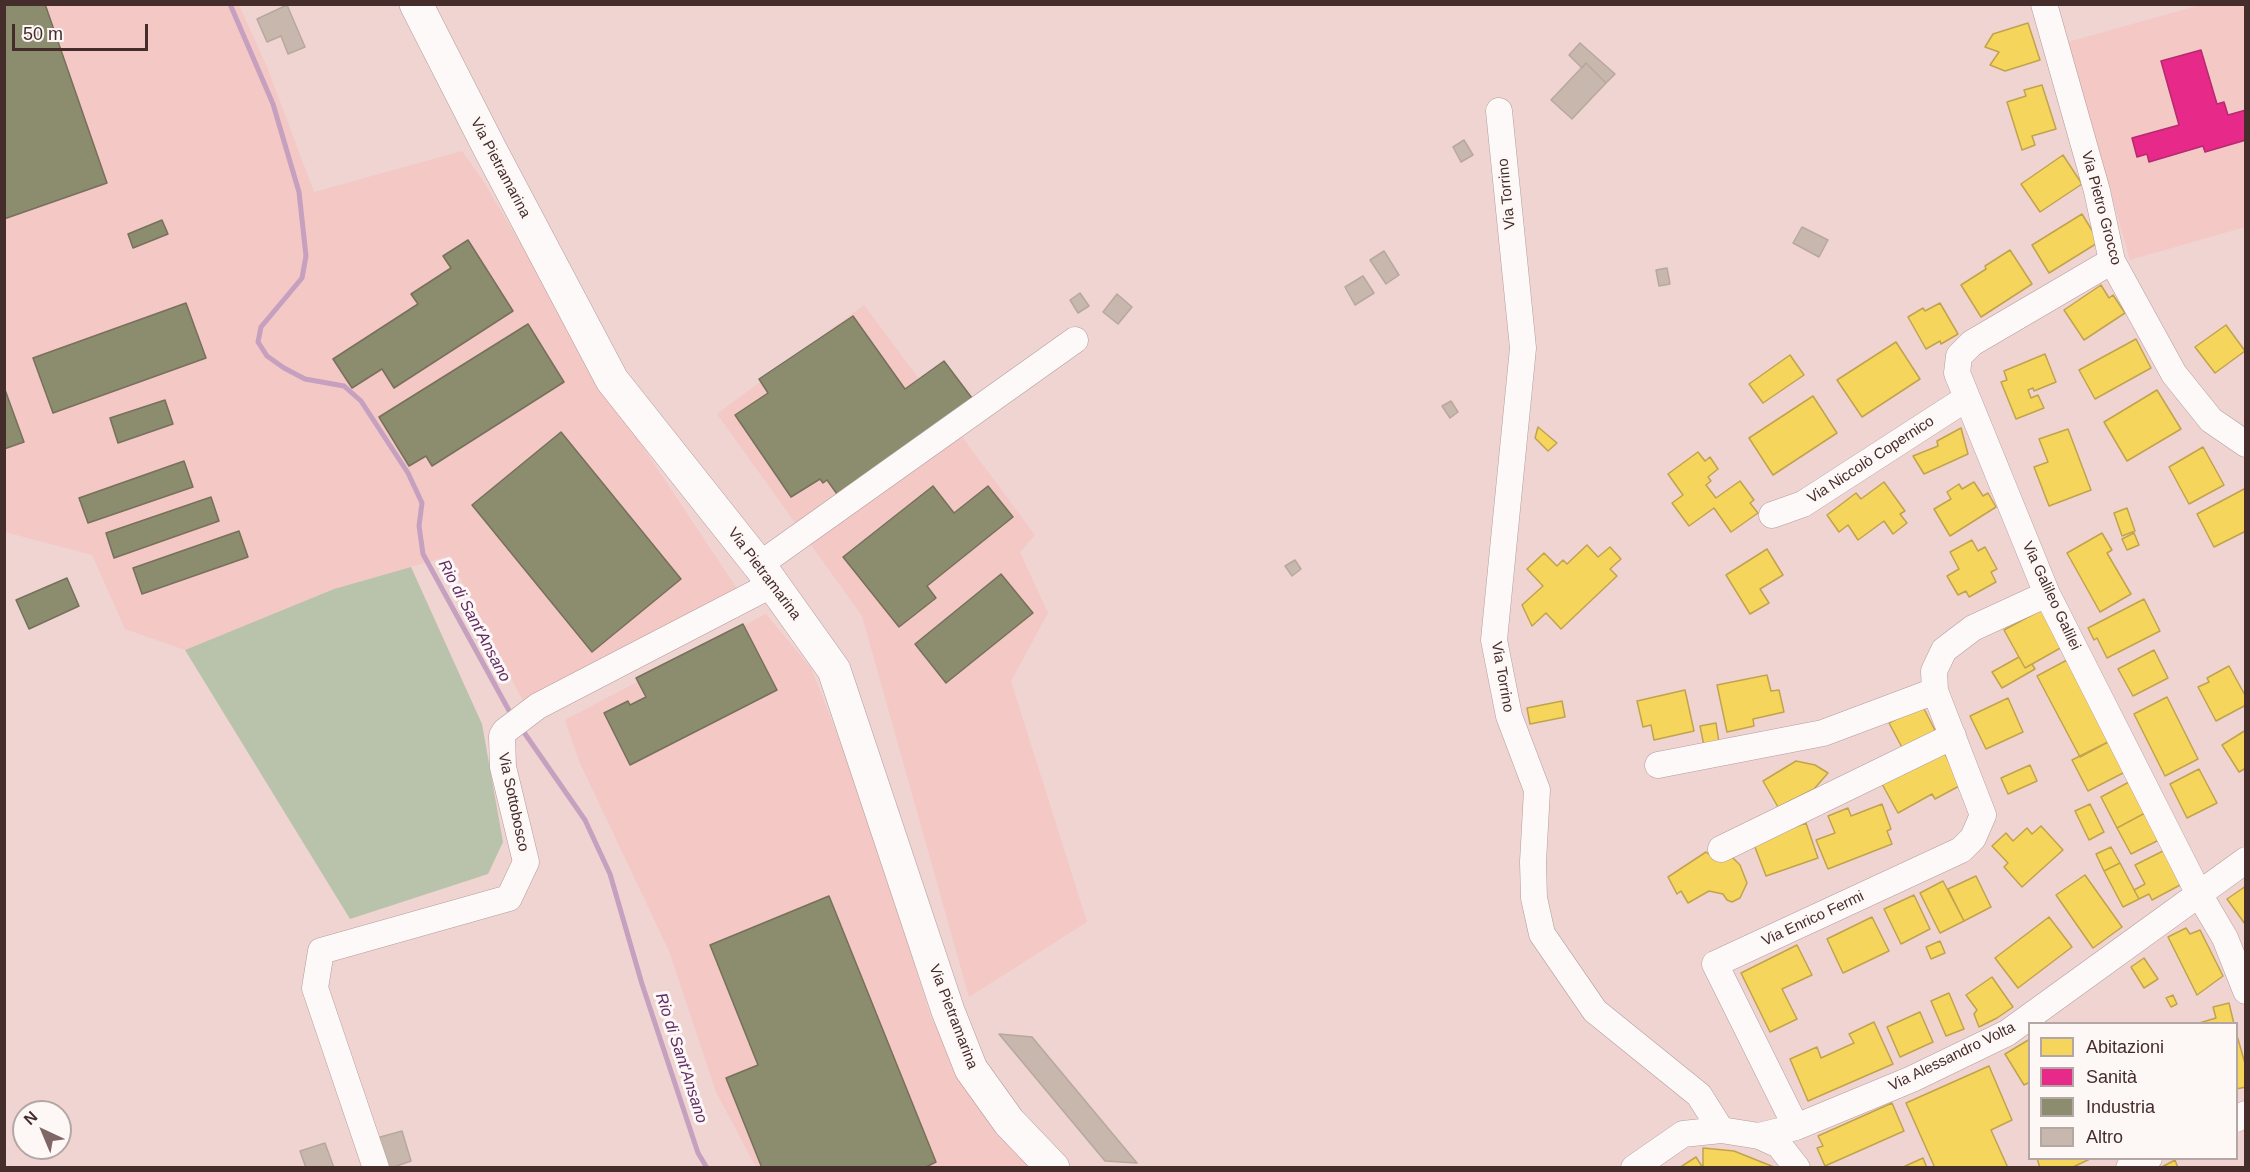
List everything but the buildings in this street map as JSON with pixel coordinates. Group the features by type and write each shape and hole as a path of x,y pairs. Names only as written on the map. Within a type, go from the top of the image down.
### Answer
{"main road":[{"name":"Via Pietramarina","path":"416,4 490,151 612,380 766,575 834,670 948,1011 971,1069 1009,1122 1053,1167"}],"street":[{"name":"Via Pietro Grocco","path":"2044,4 2097,191 2112,261 2174,374 2211,420 2246,444"},
{"name":"Via Torrino","path":"1499,111 1523,348 1494,640 1509,716 1537,790 1533,862 1534,898 1542,934 1595,1011 1699,1095 1721,1130"},
{"name":"Via Galileo Galilei","path":"2112,261 1972,343 1959,356 1957,373 2047,594 2199,894 2225,938 2246,991"},
{"name":"Via Sottobosco","path":"376,1167 315,987 321,951 509,898 526,862 503,767 502,736 506,731 527,712 766,575 1075,340"},
{"name":"Via Niccolò Copernico","path":"1772,515 1803,504 1967,398"},
{"name":"Via Enrico Fermi","path":"1796,1127 1715,964 1961,850 1973,838 1983,815 1935,691 1934,671 1944,650 1973,628 2047,594"},
{"path":"1658,765 1823,733 1935,691"},
{"path":"1721,849 1953,736"},
{"name":"Via Alessandro Volta","path":"1759,1136 1796,1127 1912,1079 2007,1033 2246,860"},
{"path":"1634,1167 1683,1134 1721,1130 1759,1136 1779,1145 1797,1167"},
{"path":"2129,1167 2145,1160"}],"shaded area":[{"path":"5,5 239,5 267,67 314,192 462,151 482,179 541,278 599,381 738,590 523,701 449,556 334,589 185,650 125,629 92,555 5,532"},
{"path":"2200,5 2245,5 2245,227 2130,260 2068,42"},
{"path":"864,305 1035,535 1020,552 1048,613 1011,681 1087,922 969,997 862,616 717,414"},
{"path":"766,614 811,668 866,807 931,1018 974,1094 1038,1167 756,1167 716,1092 669,951 579,761 565,720"}],"green space":[{"path":"411,567 482,724 503,842 488,874 350,919 185,650 334,589"}],"waterway":[{"name":"Rio di Sant'Ansano","path":"230,4 273,104 299,192 306,256 302,278 261,327 258,342 267,356 284,368 305,379 344,386 361,401 408,473 422,503 419,526 423,554 512,716"},
{"name":"Rio di Sant'Ansano","path":"521,728 585,820 610,874 642,984 698,1153 707,1168"}]}
